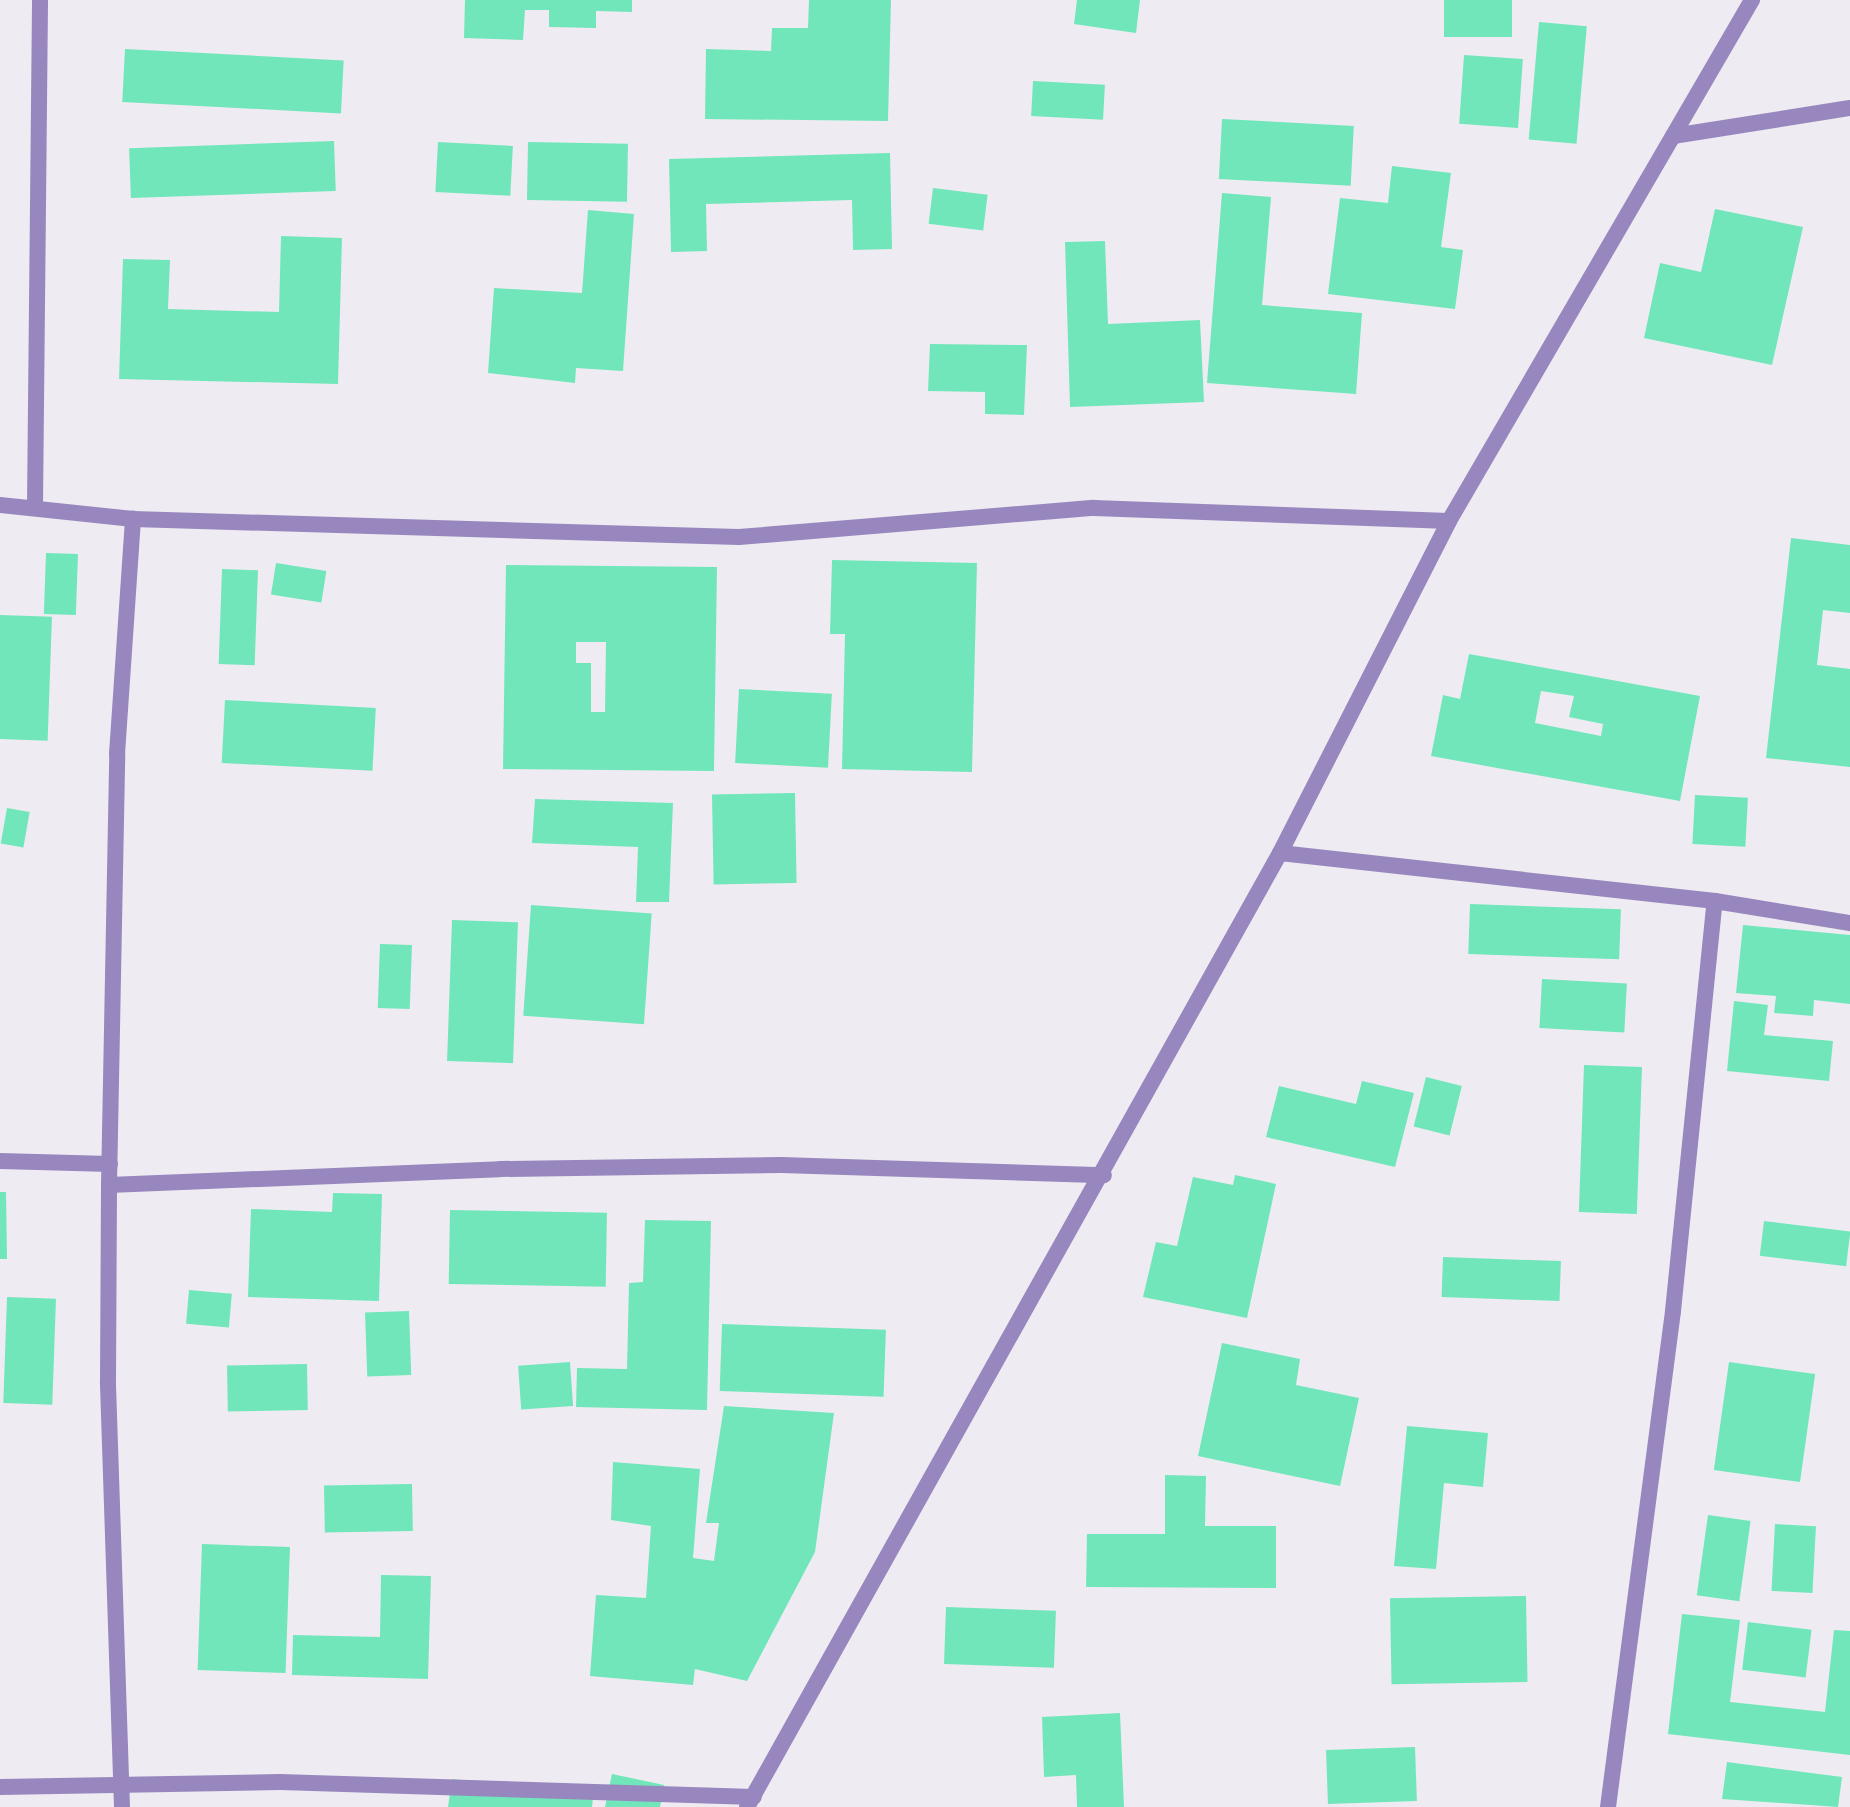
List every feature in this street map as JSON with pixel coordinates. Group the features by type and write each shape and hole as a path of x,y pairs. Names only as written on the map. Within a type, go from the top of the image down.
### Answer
{"street":[{"path":"35,506 40,0"},
{"path":"0,1787 280,1782 750,1802 1104,1175 1280,853 1449,521 1752,0"},
{"path":"1673,136 1850,108"},
{"path":"0,505 35,506 133,519 739,537 1094,508 1449,521"},
{"path":"122,1807 108,1380 109,1185 117,754 133,519"},
{"path":"1280,853 1715,901 1850,923"},
{"path":"1608,1807 1673,1311 1715,901"},
{"path":"0,1161 110,1164"},
{"path":"109,1185 485,1169 781,1165 1104,1175"}],"building":[{"path":"465,0 632,0 632,12 596,11 596,28 549,27 549,10 525,10 523,40 464,38"},
{"path":"809,0 891,0 888,121 705,119 706,49 771,51 772,28 808,28"},
{"path":"1077,0 1140,0 1136,33 1074,24"},
{"path":"1444,0 1512,0 1512,37 1444,37"},
{"path":"1539,22 1587,26 1577,144 1529,140"},
{"path":"125,49 344,60 341,113 122,102"},
{"path":"1464,55 1523,59 1518,128 1459,124"},
{"path":"1033,81 1105,85 1103,120 1031,116"},
{"path":"1222,119 1354,126 1351,186 1219,179"},
{"path":"334,141 336,191 131,198 129,148"},
{"path":"438,142 513,146 510,196 435,192"},
{"path":"528,142 628,144 627,202 527,200"},
{"path":"890,153 892,249 853,250 852,200 706,204 707,251 671,252 669,159"},
{"path":"1392,166 1451,173 1441,247 1463,250 1455,309 1328,294 1340,198 1388,203"},
{"path":"933,188 988,195 983,230 929,224"},
{"path":"1222,193 1271,197 1262,305 1362,313 1356,394 1207,383"},
{"path":"1715,209 1803,227 1772,365 1644,338 1660,263 1701,272"},
{"path":"588,210 634,214 623,371 576,368 575,383 488,373 494,288 582,293"},
{"path":"281,236 342,238 338,384 119,379 123,259 170,260 168,309 279,312"},
{"path":"1105,241 1108,324 1200,320 1204,402 1070,407 1065,242"},
{"path":"930,344 1027,345 1024,415 985,414 985,392 928,391"},
{"path":"1791,538 1850,545 1850,613 1823,610 1817,665 1850,669 1850,767 1766,758"},
{"path":"46,553 78,554 76,615 44,614"},
{"path":"832,560 977,563 972,772 842,769 845,634 830,634"},
{"path":"276,563 326,571 321,603 271,595"},
{"path":"506,565 717,567 714,771 503,769","holes":["576,642 606,642 605,712 591,712 591,663 576,663"]},
{"path":"222,569 258,570 255,665 219,664"},
{"path":"0,615 52,617 48,741 0,739"},
{"path":"1469,654 1700,696 1680,801 1431,756 1443,695 1460,699","holes":["1541,691 1574,696 1569,717 1603,724 1601,736 1535,723"]},
{"path":"739,689 832,694 828,768 735,763"},
{"path":"225,700 376,708 372,771 222,763"},
{"path":"795,793 797,883 714,884 712,794"},
{"path":"1695,795 1748,798 1745,847 1692,844"},
{"path":"535,799 673,803 669,902 636,902 638,847 532,843"},
{"path":"7,808 30,812 23,847 1,843"},
{"path":"1470,904 1621,909 1619,959 1468,954"},
{"path":"531,905 652,913 644,1024 523,1016"},
{"path":"452,920 518,922 513,1063 447,1061"},
{"path":"1743,925 1850,935 1850,1004 1814,1000 1813,1016 1774,1013 1776,996 1736,993"},
{"path":"380,944 412,945 410,1009 378,1008"},
{"path":"1542,979 1627,983 1624,1032 1539,1028"},
{"path":"1734,1001 1768,1005 1764,1035 1833,1041 1829,1081 1727,1071"},
{"path":"1584,1065 1642,1067 1637,1214 1579,1212"},
{"path":"1426,1077 1462,1086 1450,1135 1414,1126"},
{"path":"1362,1081 1414,1093 1395,1167 1266,1137 1279,1086 1356,1104"},
{"path":"1235,1175 1276,1184 1247,1318 1143,1297 1156,1242 1177,1246 1193,1177 1233,1185"},
{"path":"0,1192 6,1192 7,1259 0,1259"},
{"path":"333,1193 382,1194 379,1301 248,1297 251,1209 332,1212"},
{"path":"450,1210 607,1213 606,1287 449,1284"},
{"path":"645,1220 711,1221 707,1410 576,1407 577,1368 627,1369 629,1283 643,1282"},
{"path":"1764,1221 1850,1232 1846,1266 1760,1256"},
{"path":"1443,1257 1561,1261 1560,1301 1442,1297"},
{"path":"189,1290 232,1294 229,1328 186,1324"},
{"path":"7,1297 56,1299 52,1405 3,1403"},
{"path":"409,1311 411,1375 367,1376 365,1313"},
{"path":"722,1324 886,1330 884,1397 720,1391"},
{"path":"1222,1343 1300,1359 1296,1385 1359,1398 1340,1486 1198,1456"},
{"path":"570,1362 573,1406 521,1410 518,1366"},
{"path":"1729,1362 1815,1374 1800,1482 1714,1470"},
{"path":"307,1364 308,1410 228,1411 227,1365"},
{"path":"724,1406 834,1413 815,1552 747,1681 695,1669 693,1685 590,1676 596,1595 646,1598 651,1526 611,1520 613,1462 700,1469 693,1558 714,1561 719,1523 706,1523"},
{"path":"1407,1426 1488,1433 1483,1487 1444,1483 1436,1569 1394,1566"},
{"path":"1165,1475 1206,1476 1205,1526 1276,1526 1276,1588 1086,1587 1087,1534 1165,1534"},
{"path":"412,1484 413,1531 325,1533 324,1486"},
{"path":"1708,1515 1751,1521 1739,1601 1697,1595"},
{"path":"1775,1524 1816,1526 1812,1593 1771,1591"},
{"path":"202,1544 290,1547 286,1673 198,1670"},
{"path":"381,1575 431,1576 428,1679 292,1675 293,1635 380,1637"},
{"path":"1526,1596 1528,1682 1392,1684 1390,1598"},
{"path":"946,1607 1056,1611 1054,1668 944,1664"},
{"path":"1682,1614 1740,1620 1730,1702 1825,1712 1834,1630 1850,1631 1850,1755 1668,1734"},
{"path":"1748,1622 1812,1630 1806,1677 1742,1670"},
{"path":"1120,1713 1124,1807 1077,1807 1076,1775 1044,1777 1042,1717"},
{"path":"1415,1747 1417,1801 1328,1804 1326,1750"},
{"path":"1727,1762 1842,1777 1838,1807 1722,1799"},
{"path":"612,1774 664,1785 660,1807 605,1807"},
{"path":"452,1779 593,1798 592,1807 448,1807"}]}
